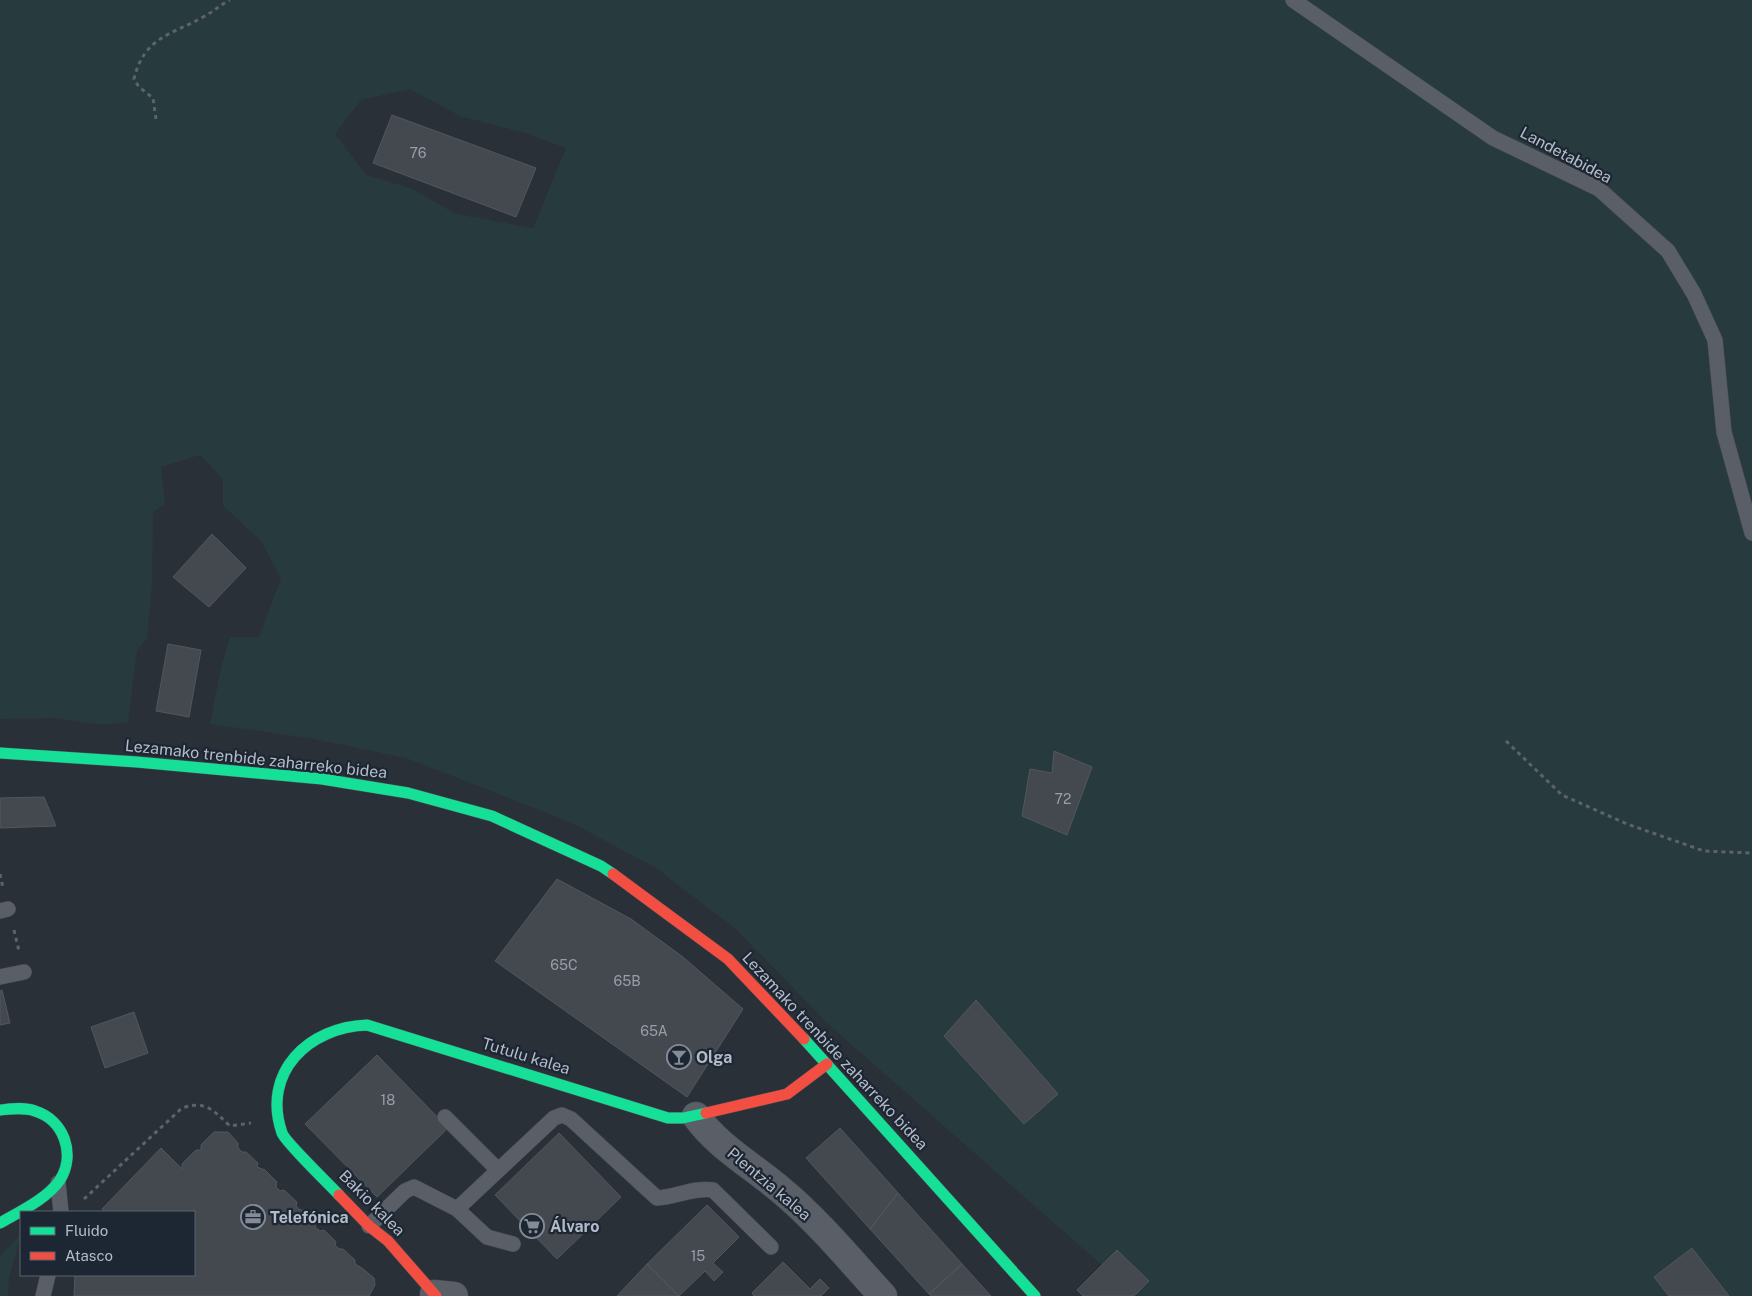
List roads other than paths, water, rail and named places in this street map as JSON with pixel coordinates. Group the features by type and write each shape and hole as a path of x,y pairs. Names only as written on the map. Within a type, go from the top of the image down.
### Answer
{"street":[{"name":"Lezamako trenbide zaharreko bidea","path":"0,753 137,762 331,780 408,793 492,816 601,866 672,916 728,959 827,1064 1035,1296"},
{"name":"Tutulu kalea","path":"282,1135 279,1120 279,1093 281,1083 292,1061 301,1050 320,1035 337,1027 353,1024 367,1025 405,1035 668,1118 696,1116 786,1094 827,1064"},
{"path":"0,1110 37,1111 58,1125 68,1145 68,1164 58,1183 0,1223"},
{"name":"Plentzia kalea","path":"696,1116 708,1134 806,1212 883,1296"},
{"name":"Bakio kalea","path":"282,1135 369,1226 388,1242 441,1295"}],"lane":[{"name":"Landetabidea","path":"1293,0 1493,138 1599,189 1668,251 1694,294 1715,340 1724,432 1752,533"},
{"path":"0,977 24,972"},
{"path":"457,1209 554,1118 562,1115 571,1119 657,1198 670,1198 701,1188 713,1190 770,1247"},
{"path":"445,1117 498,1170"},
{"path":"58,1183 61,1211"},
{"path":"369,1226 405,1191 414,1187 457,1209 487,1237 513,1244"},
{"path":"43,1296 48,1276"}],"place":[{"name":"Olga","path":"679,1057"},
{"name":"Telefónica","path":"253,1217"},
{"name":"Álvaro","path":"532,1226"}]}
